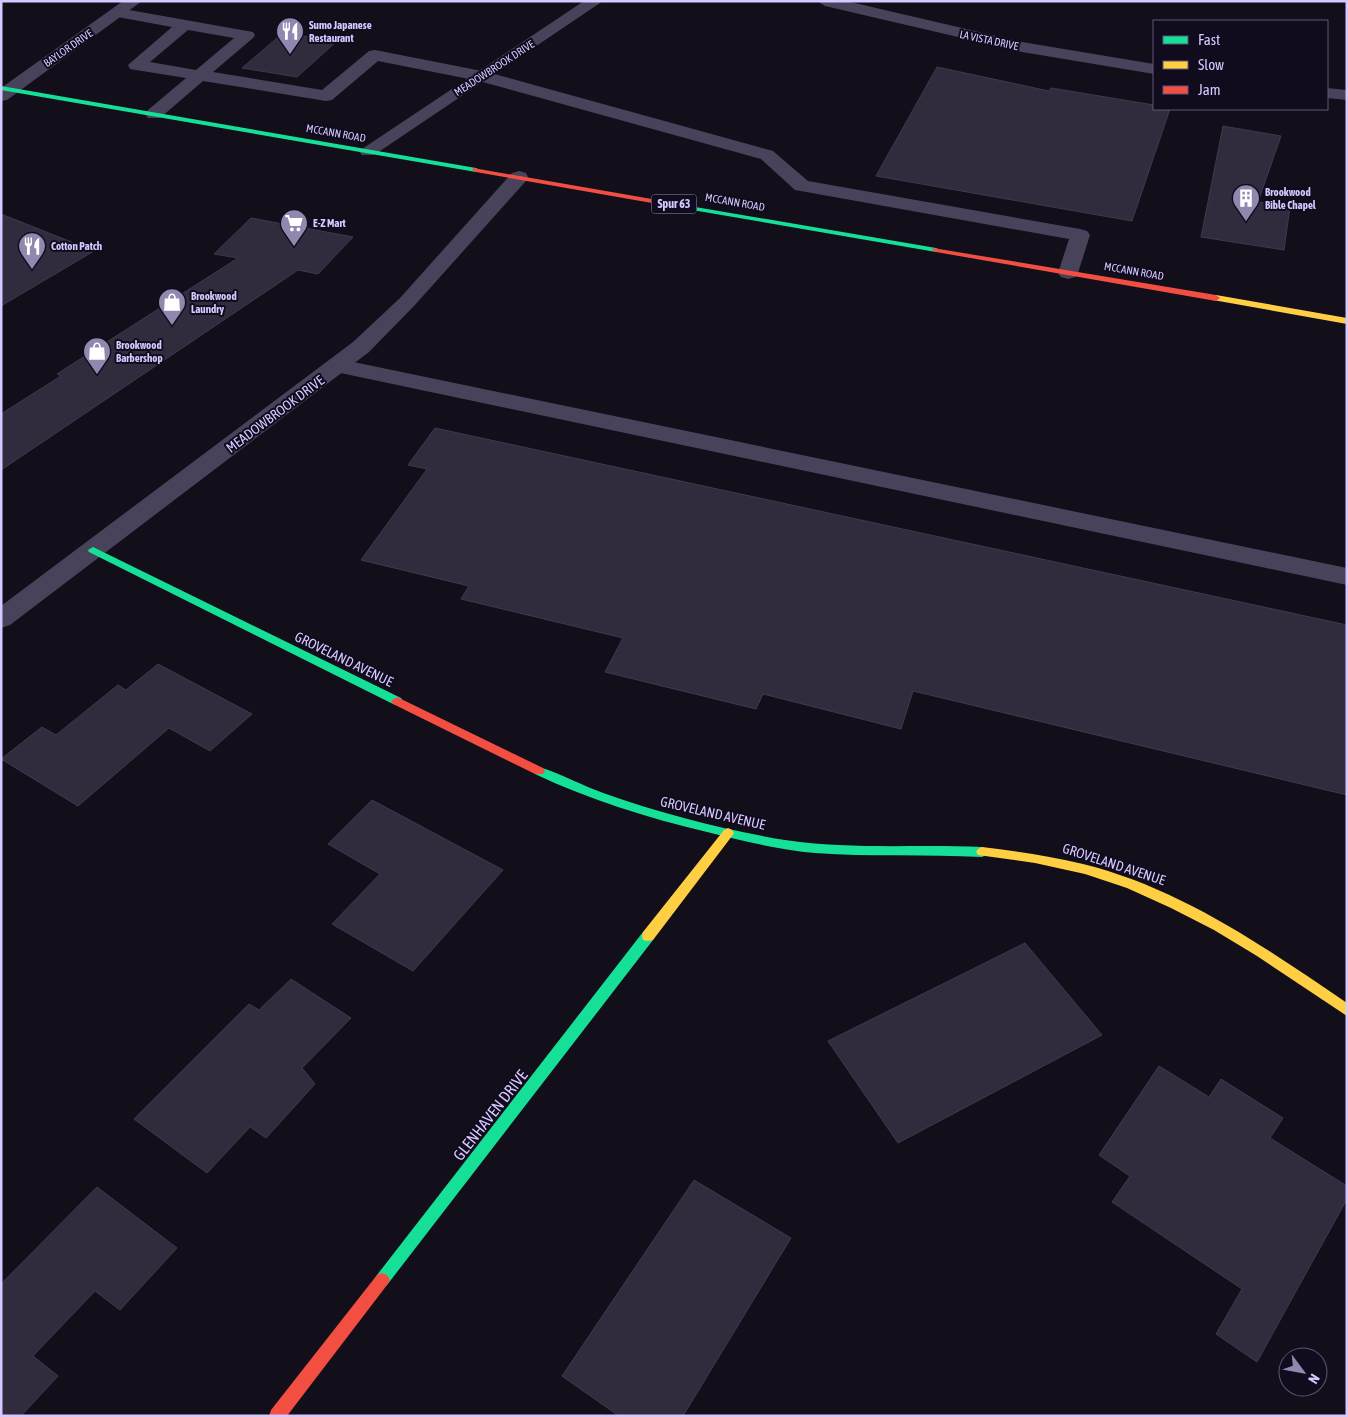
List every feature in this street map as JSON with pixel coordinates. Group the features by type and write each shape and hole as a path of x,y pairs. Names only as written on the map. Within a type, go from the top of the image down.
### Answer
{"main road":[{"name":"MCCANN ROAD","path":"4,91 154,114 1347,321"},
{"name":"GROVELAND AVENUE","path":"93,550 570,786 634,809 778,844 829,849 1010,854 1080,867 1160,894 1203,914 1249,941 1347,1010"},
{"name":"GLENHAVEN DRIVE","path":"277,1416 728,833"}],"street":[{"name":"BAYLOR DRIVE","path":"4,91 134,1"},
{"name":"MEADOWBROOK DRIVE","path":"368,151 595,1"},
{"name":"LA VISTA DRIVE","path":"825,1 1022,47 1153,69"},
{"path":"118,13 247,35 154,114"},
{"path":"185,24 136,65 326,96 374,55 481,76 767,155 802,186 1080,235 1068,273"},
{"path":"1328,93 1347,95"},
{"name":"MEADOWBROOK DRIVE","path":"1,619 338,366 408,302 519,177"},
{"path":"338,366 1347,576"}],"building":[{"name":"Sumo Japanese Restaurant","path":"283,33 337,41 297,77 242,68"},
{"path":"937,67 1049,91 1051,88 1153,105 1153,110 1170,110 1132,221 876,176"},
{"path":"1223,126 1281,136 1258,202 1290,207 1284,250 1201,237"},
{"name":"Cotton Patch","path":"1,214 94,251 1,306"},
{"path":"251,218 353,237 318,274 298,270 1,470 1,414 61,376 57,374 238,258 214,254"},
{"path":"435,428 1347,625 1347,795 913,691 901,729 763,694 756,709 605,672 623,638 461,599 469,586 361,560 427,469 408,465"},
{"path":"158,664 252,714 210,751 169,728 78,806 1,759 42,727 56,735 118,685 126,690"},
{"path":"372,800 503,870 413,971 332,924 380,874 328,844"},
{"path":"1025,943 1102,1035 898,1143 828,1041"},
{"path":"291,979 351,1018 302,1068 315,1084 266,1138 250,1127 207,1173 134,1119 249,1004 259,1010"},
{"path":"1159,1066 1209,1097 1221,1079 1283,1118 1270,1138 1347,1186 1347,1199 1257,1362 1216,1334 1242,1289 1112,1202 1130,1176 1099,1155"},
{"path":"694,1180 791,1238 683,1416 619,1416 562,1376"},
{"path":"97,1187 177,1248 120,1310 95,1291 33,1356 58,1376 21,1416 1,1416 1,1284"}],"traffic: fast":[{"path":"1,88 476,170"},
{"path":"669,204 936,250"},
{"path":"93,550 397,701"},
{"path":"539,771 579,789 641,810 745,837 815,848 982,852"},
{"path":"382,1280 648,936"}],"traffic: slow":[{"path":"1216,298 1347,321"},
{"path":"648,936 728,833"},
{"path":"982,852 1035,858 1085,869 1131,885 1176,904 1261,952 1347,1010"}],"traffic: jam":[{"path":"476,170 669,204"},
{"path":"936,250 1216,298"},
{"path":"397,701 539,771"},
{"path":"277,1416 382,1280"}],"place":[{"name":"Sumo Japanese Restaurant","path":"290,55"},
{"name":"Brookwood Bible Chapel","path":"1246,222"},
{"name":"E-Z Mart","path":"294,247"},
{"name":"Cotton Patch","path":"32,270"},
{"name":"Brookwood Laundry","path":"172,326"},
{"name":"Brookwood Barbershop","path":"97,375"}]}
